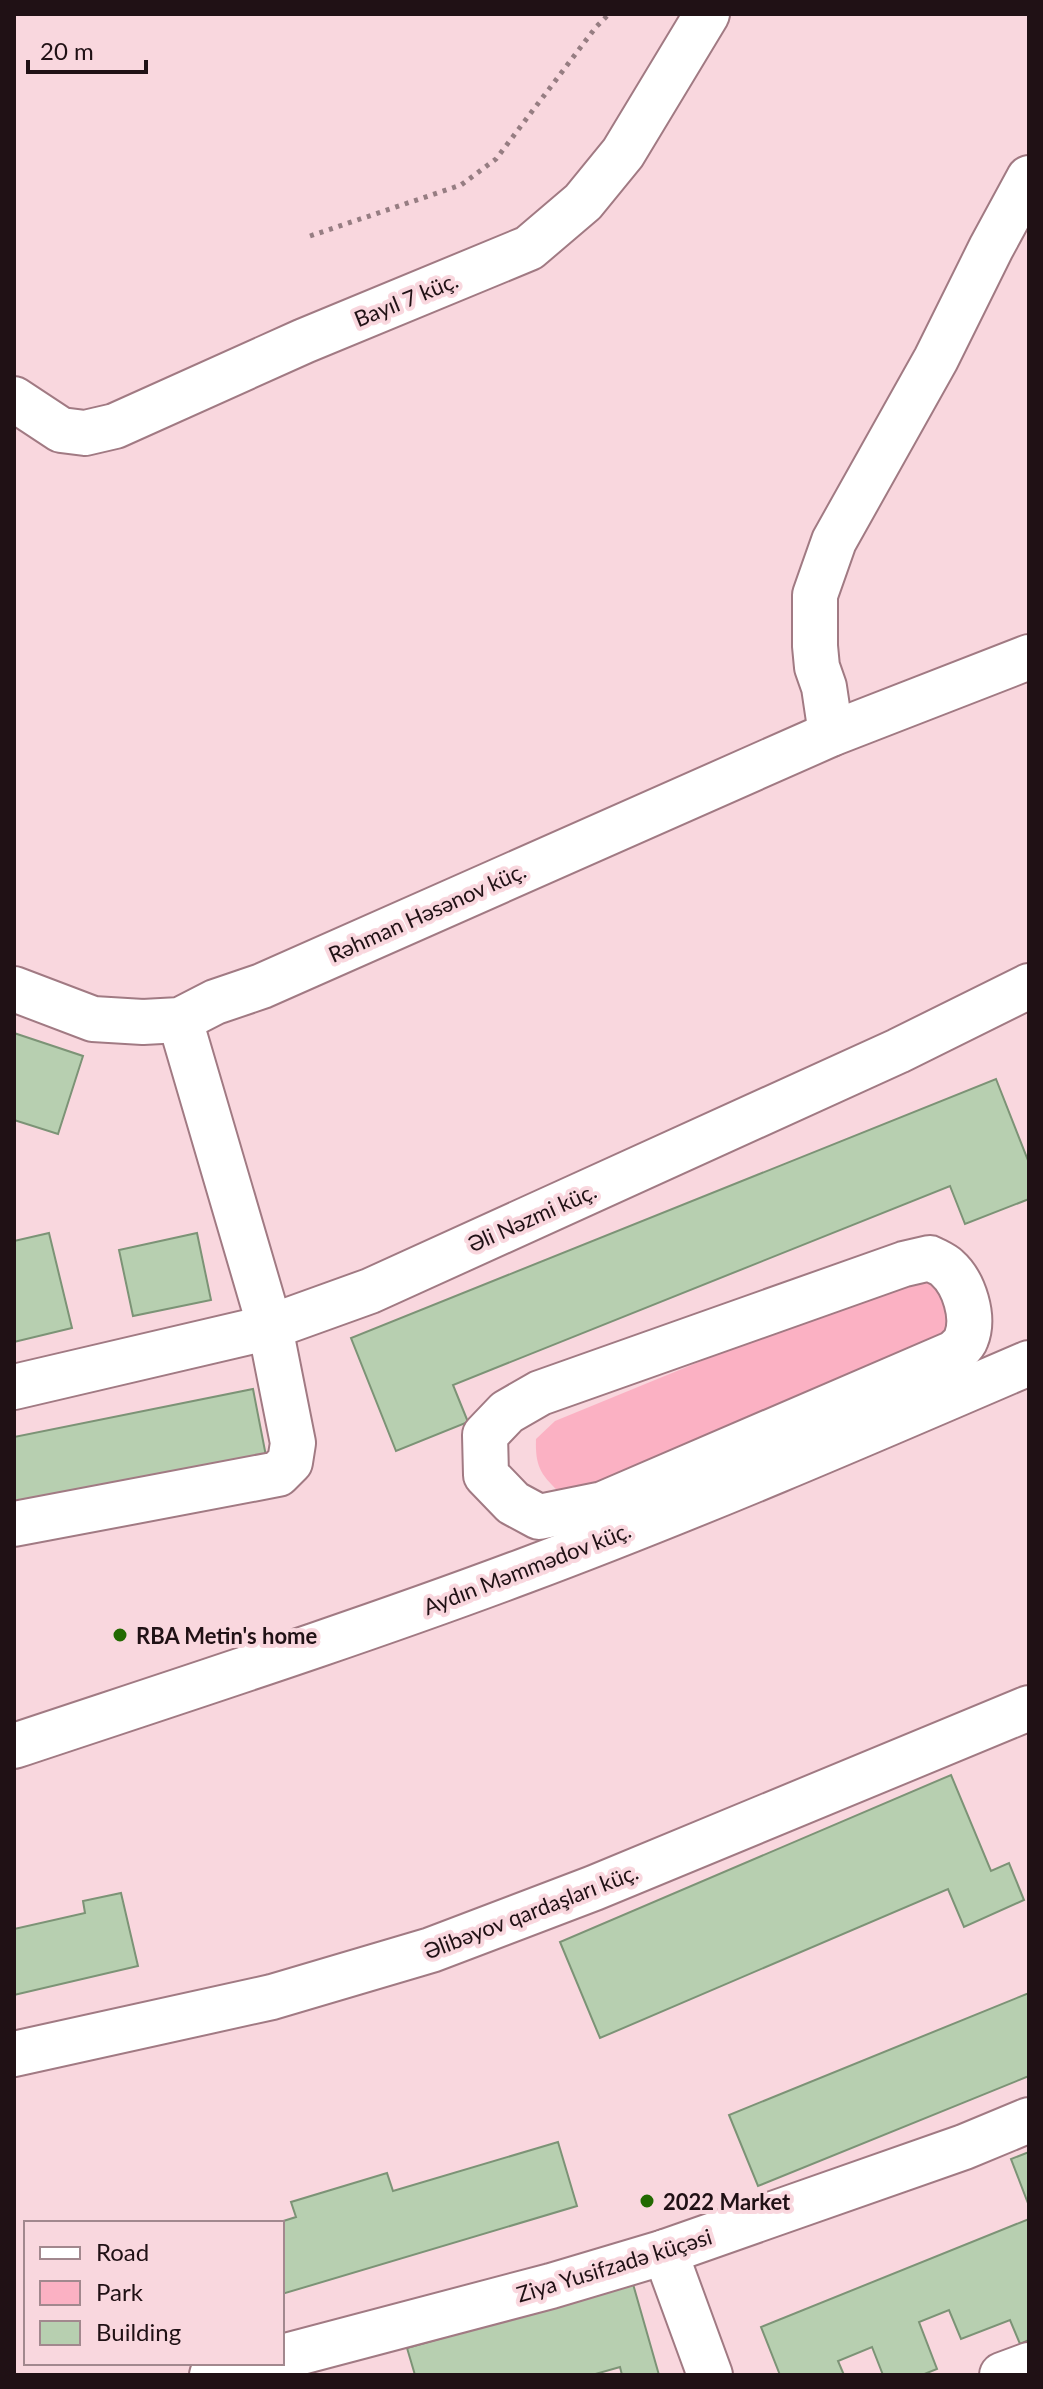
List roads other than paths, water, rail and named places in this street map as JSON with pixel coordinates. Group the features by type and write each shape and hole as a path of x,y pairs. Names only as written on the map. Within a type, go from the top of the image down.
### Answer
{"street":[{"name":"Bayıl 7 küç.","path":"14,399 61,430 85,433 115,426 304,341 529,248 583,202 623,153 707,14"},
{"path":"831,734 824,687 817,667 815,595 834,541 936,359 1029,178"},
{"name":"Rəhman Həsənov küç.","path":"14,989 93,1019 143,1022 180,1020 215,1002 262,986 831,734 1029,657"},
{"name":"Əli Nəzmi küç.","path":"14,1387 270,1327 370,1291 898,1051 1029,986"},
{"path":"14,1524 278,1474 290,1462 293,1443 270,1327 180,1020"},
{"path":"930,1258 948,1268 962,1289 968,1307 969,1328 965,1342 954,1353 797,1441 603,1504 539,1517 513,1503 486,1475 485,1435 507,1412 540,1393 904,1264 930,1258"},
{"name":"Aydın Məmmədov küç.","path":"14,1746 451,1598 797,1441 1029,1363"},
{"name":"Əlibəyov qardaşları küç.","path":"14,2054 272,1997 431,1950 594,1888 1029,1708"},
{"name":"Ziya Yusifzadə küçəsi","path":"284,2358 665,2252 949,2153 1029,2120"},
{"path":"665,2252 710,2375"},
{"path":"1002,2375 1029,2365"}],"place":[{"name":"RBA Metin's home","path":"120,1635"},
{"name":"2022 Market","path":"647,2201"}]}
